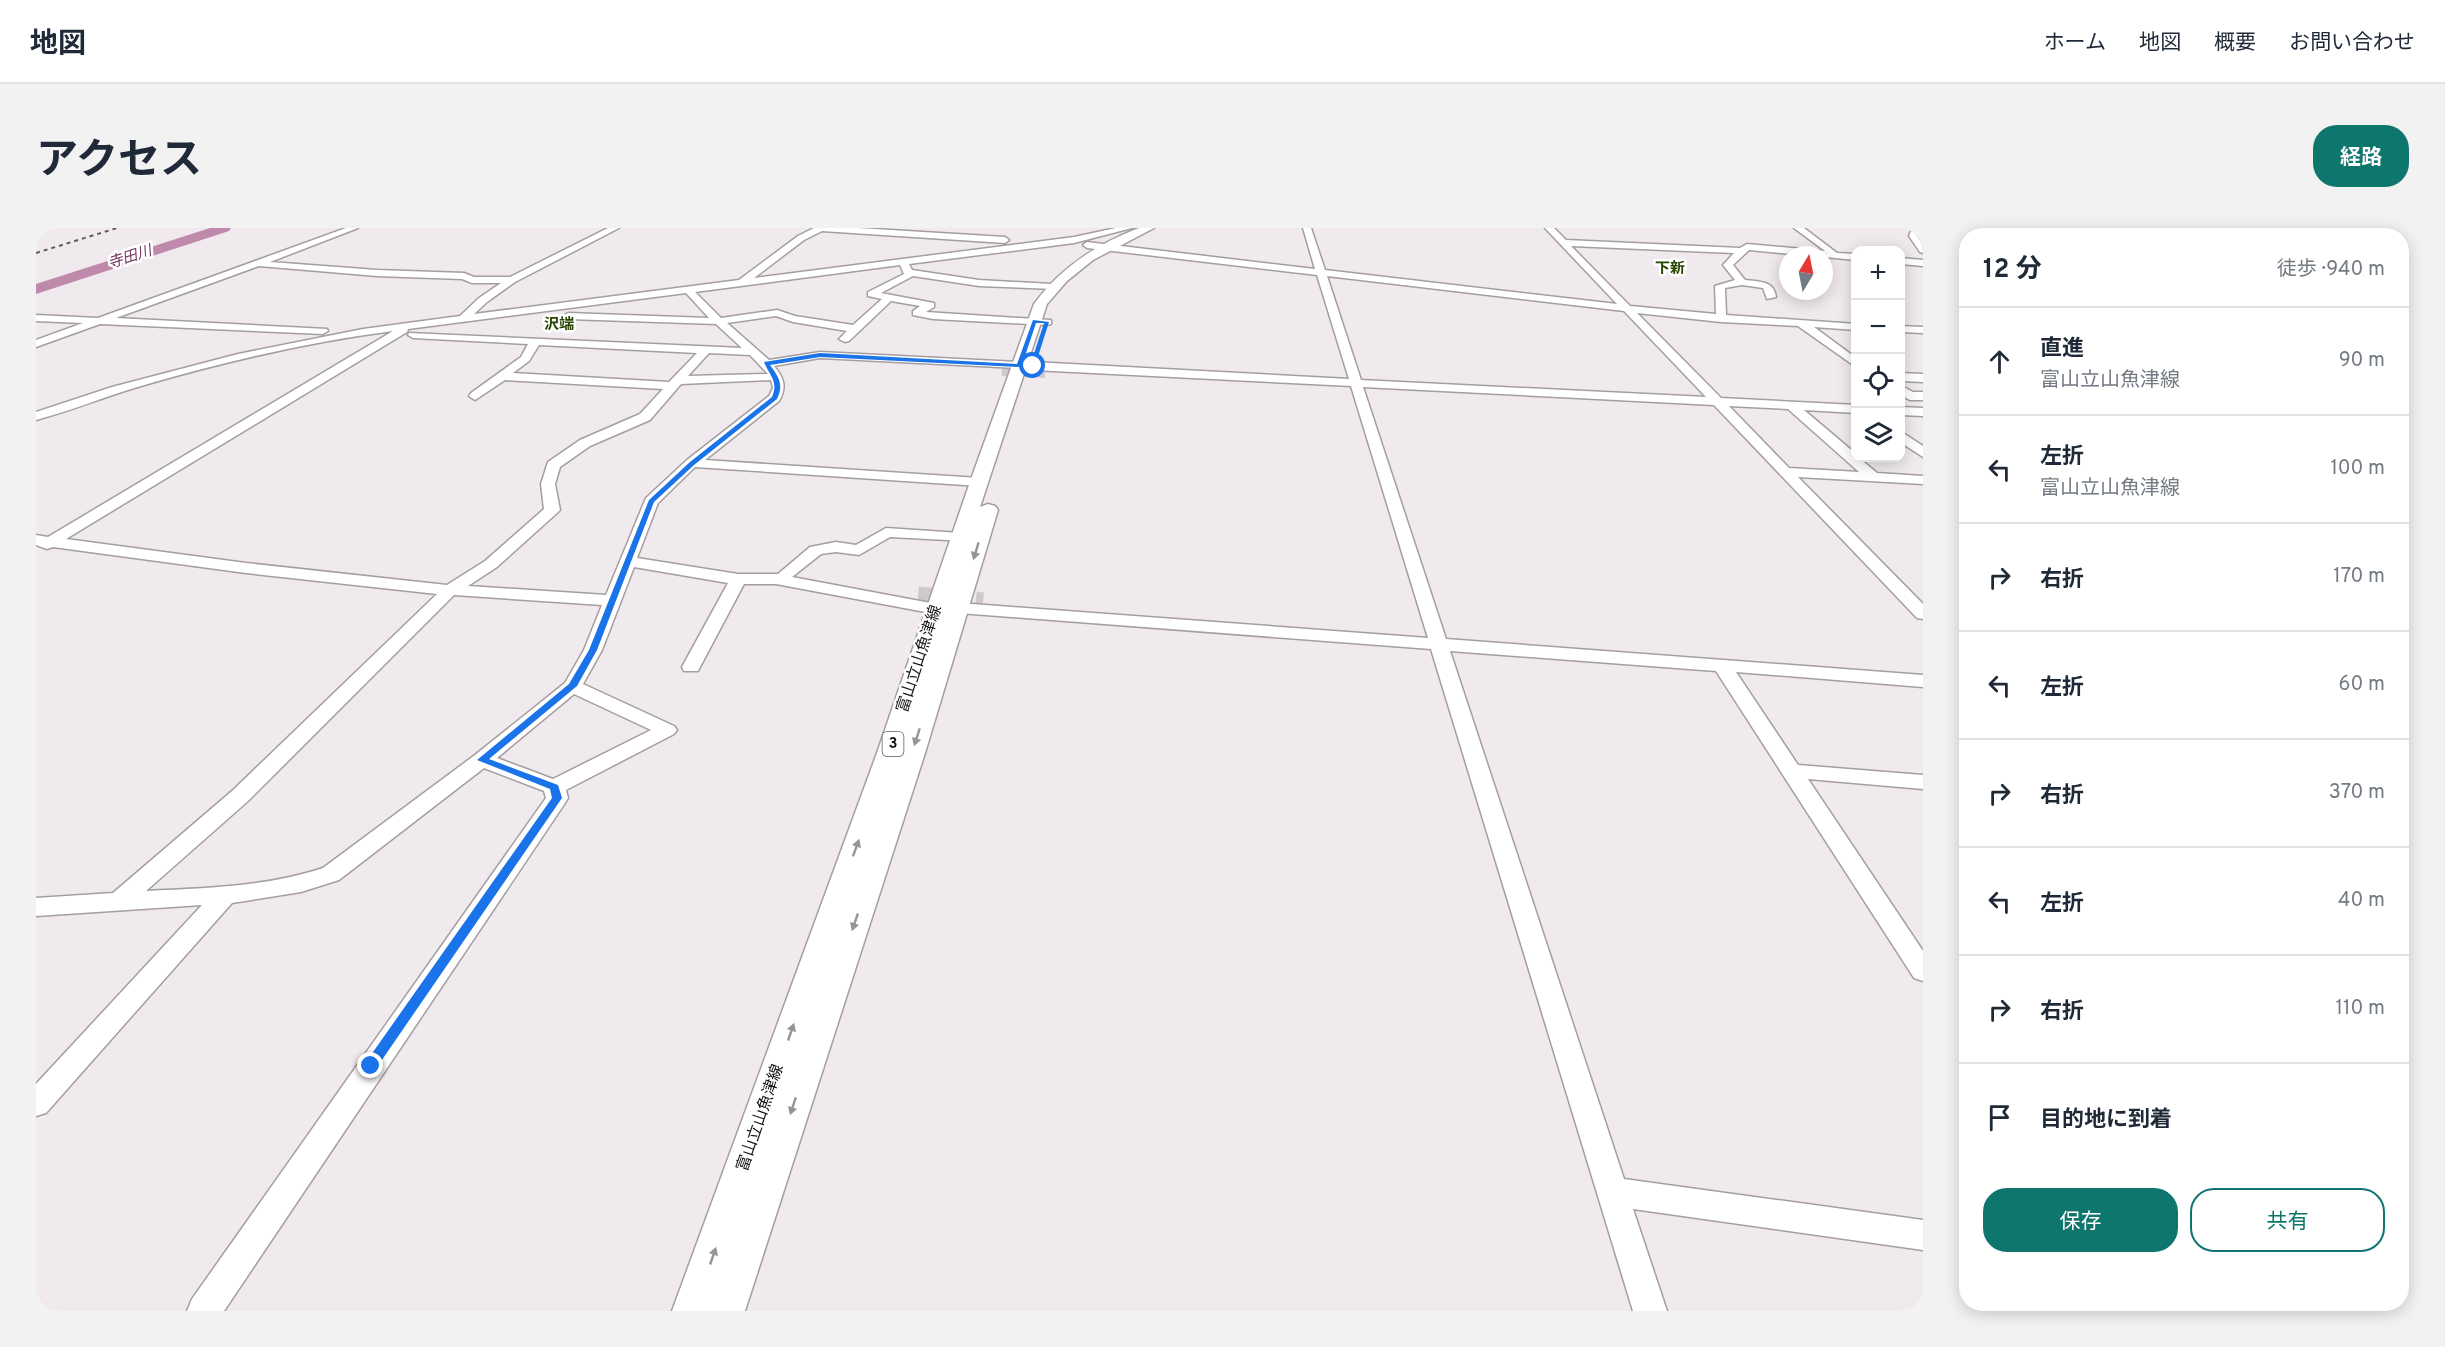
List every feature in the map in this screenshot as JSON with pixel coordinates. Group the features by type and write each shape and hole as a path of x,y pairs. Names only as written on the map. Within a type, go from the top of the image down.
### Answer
{"main road":[{"name":"富山立山魚津線","path":"1041,322 1041,304 1056,279 1116,241 1149,228"},
{"name":"富山立山魚津線","path":"694,1311 890,753 949,604 1041,322 1062,289 1116,241 1161,228"},
{"name":"富山立山魚津線","path":"723,1311 912,753 949,604 960,538 979,482 1025,368"}],"street":[{"path":"36,344 354,228"},
{"path":"463,319 483,300 512,280 615,228"},
{"path":"742,283 801,238 820,228 1048,243 1116,241"},
{"path":"1307,228 1650,1311"},
{"path":"1549,228 1923,614"},
{"path":"1798,228 1836,255"},
{"path":"1916,228 1913,236 1923,250"},
{"path":"1048,243 1072,230"},
{"path":"36,416 171,373 273,349 363,332 742,283 776,290 903,262 1087,238 1320,274 1721,319 1851,327"},
{"path":"1564,243 1742,251"},
{"path":"1742,282 1728,265 1747,247 1851,256"},
{"path":"967,254 988,261"},
{"path":"1905,261 1923,263"},
{"path":"903,262 910,273"},
{"path":"256,263 377,273 464,276 472,280 512,280"},
{"path":"1041,322 933,316 917,313 930,306 872,294 910,273 979,283 1056,279"},
{"path":"1721,319 1720,286 1742,282 1766,286 1770,290 1771,297"},
{"path":"36,907 225,895 302,884 331,874 482,760 572,686 593,650 651,501 692,463 775,398 779,388 776,376 766,364 688,290"},
{"path":"776,290 780,311 777,313"},
{"path":"820,355 838,345 889,298"},
{"path":"502,314 558,319 719,321 777,313 793,319 856,329"},
{"path":"36,318 363,332"},
{"path":"1802,324 1851,360"},
{"path":"36,550 44,541 409,326"},
{"path":"1905,329 1923,330"},
{"path":"396,334 533,337 751,352"},
{"path":"475,396 525,359 533,337"},
{"path":"121,900 240,796 450,590 490,564 552,510 548,484 553,465 585,443 645,417 706,350"},
{"path":"766,364 820,355 1143,375 1154,373 1851,409"},
{"path":"901,360 908,363 1025,368"},
{"path":"502,376 675,382 757,379 776,376"},
{"path":"1905,377 1923,378"},
{"path":"1905,392 1910,396 1923,396"},
{"path":"1905,402 1920,412"},
{"path":"1791,405 1873,477"},
{"path":"1905,411 1920,412"},
{"path":"1905,439 1923,453"},
{"path":"692,463 979,482"},
{"path":"1786,472 1923,480"},
{"path":"781,576 816,550 836,547 850,551 858,550 886,533 960,538"},
{"path":"44,541 246,568 450,590 611,600"},
{"path":"628,561 738,579 781,576 949,604 1153,623 1923,681"},
{"path":"691,667 738,579"},
{"path":"949,604 1144,617 1153,623"},
{"path":"1723,667 1923,971"},
{"path":"482,760 554,787 667,730 572,686"},
{"path":"1792,771 1923,782"},
{"path":"204,1311 557,798 554,787"},
{"path":"36,1104 225,895"},
{"path":"1612,1192 1923,1235"}],"waterway":[{"name":"寺田川","path":"36,289 224,228"}],"tunnel":[{"path":"1002,370 1045,372"},
{"path":"918,596 983,602"}],"railway":[{"path":"36,253 117,228"}],"district":[{"name":"下新","path":"1670,269"},
{"name":"沢端","path":"559,325"}],"route":[{"path":"371,1066 557,798 554,787 482,760 572,686 593,650 651,501 692,463 775,398 779,388 776,376 766,364 820,355 1019,365 1034,321 1047,322 1033,366"}]}
